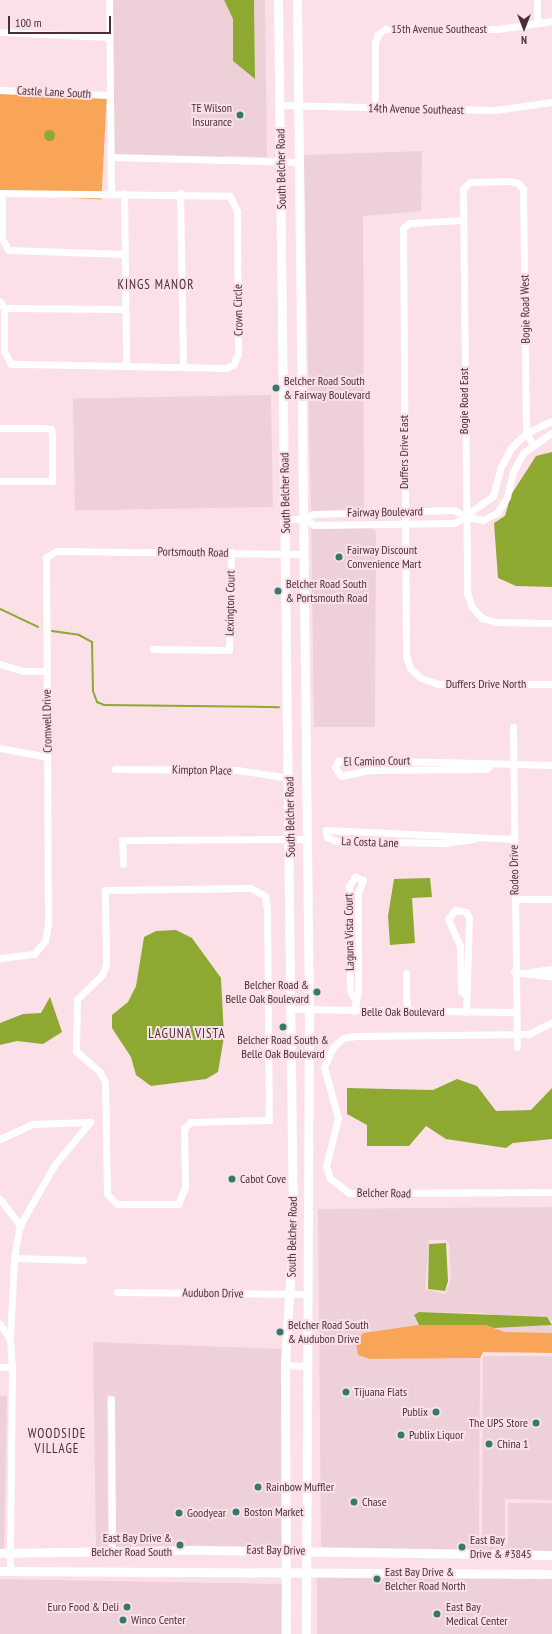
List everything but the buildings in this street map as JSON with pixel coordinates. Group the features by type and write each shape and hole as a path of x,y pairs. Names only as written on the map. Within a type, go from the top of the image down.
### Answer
{"main road":[{"name":"South Belcher Road","path":"278,0 291,1008 291,1294 285,1365 286,1634"},
{"name":"South Belcher Road","path":"296,0 309,1010 308,1294 305,1366 306,1634"},
{"name":"East Bay Drive","path":"4,1553 306,1551 552,1555"},
{"name":"East Bay Drive","path":"0,1571 286,1571 552,1574"}],"street":[{"path":"109,0 110,37 108,95 111,192"},
{"path":"536,23 537,0"},
{"name":"15th Avenue Southeast","path":"375,108 375,44 378,34 385,29 498,29 552,21"},
{"path":"0,32 110,37"},
{"name":"Castle Lane South","path":"0,90 108,95"},
{"name":"14th Avenue Southeast","path":"280,105 495,110 552,102"},
{"path":"110,157 299,162"},
{"name":"Bogie Road West","path":"470,182 510,181 523,189 526,433"},
{"name":"Bogie Road East","path":"470,182 463,190 465,517 467,593 472,607 482,618 496,622 552,623"},
{"name":"Crown Circle","path":"1,194 111,192 222,193 230,196 237,211 237,360 226,368 11,364 4,351 2,304"},
{"path":"124,193 126,366"},
{"path":"180,193 183,367"},
{"path":"1,194 2,238 8,250 125,254"},
{"name":"Duffers Drive East","path":"421,678 410,668 406,655 403,228 409,223 463,220"},
{"path":"2,304 125,309"},
{"name":"Fairway Boulevard","path":"303,519 314,525 455,523 493,496 500,469 511,448 526,433 552,421"},
{"path":"0,428 51,429 52,481 0,481"},
{"name":"Fairway Boulevard","path":"285,519 303,519 313,514 454,510 465,517 483,520 496,513 507,497 513,472 533,444 552,432"},
{"path":"526,433 533,444"},
{"path":"342,513 342,525"},
{"name":"Portsmouth Road","path":"84,550 303,554"},
{"name":"Cromwell Drive","path":"0,958 34,954 45,941 48,924 46,557 57,551 84,550"},
{"name":"Lexington Court","path":"153,649 229,650 231,552"},
{"path":"0,664 23,671 46,671"},
{"name":"Duffers Drive North","path":"421,678 438,684 552,684"},
{"name":"Rodeo Drive","path":"513,727 515,1012"},
{"path":"0,748 47,757"},
{"name":"El Camino Court","path":"492,764 486,769 369,770 341,776 335,767 338,761 351,760 552,765"},
{"name":"Kimpton Place","path":"115,769 237,770 289,778"},
{"name":"La Costa Lane","path":"474,839 446,843 336,842 327,837 326,830 330,828 474,839 514,839"},
{"path":"123,864 122,840 306,839"},
{"name":"Laguna Vista Court","path":"354,1012 355,1000 358,992 358,893 363,880 355,877 349,886 350,991 355,1000"},
{"path":"252,888 265,896 269,1008 269,1120 192,1122 184,1128 185,1187 178,1204 112,1202 107,1194 105,1082 100,1072 76,1051 77,998 102,975 106,964 105,890 252,888"},
{"path":"515,899 552,899"},
{"path":"466,994 461,991 460,946 448,919 455,910 466,912 468,918 469,992 466,994 466,1012"},
{"path":"514,972 531,972 552,969"},
{"path":"531,972 552,977"},
{"path":"406,973 406,1012"},
{"name":"Belle Oak Boulevard","path":"291,1008 354,1012 515,1012"},
{"path":"515,1012 517,1047"},
{"name":"Belcher Road","path":"552,1022 535,1034 343,1038 333,1047 324,1067 338,1118 326,1166 330,1178 349,1193 552,1192"},
{"path":"0,1139 32,1124 90,1122 36,1193 20,1226 14,1258 10,1339 12,1367 4,1553 10,1571"},
{"path":"0,1199 20,1226"},
{"path":"14,1258 83,1260"},
{"name":"Audubon Drive","path":"117,1292 308,1294"},
{"path":"0,1324 10,1339"},
{"path":"285,1365 305,1366"},
{"path":"0,1367 12,1367"},
{"path":"111,1399 112,1552"}],"shaded area":[{"path":"106,0 224,0 233,19 233,61 255,79 254,0 265,0 267,157 224,156 223,162 108,159"},
{"path":"224,0 254,0 255,79 233,61 233,19"},
{"path":"0,89 107,95 101,199 0,194"},
{"path":"49,129 53,131 55,135 53,139 49,141 45,139 43,135 45,131"},
{"path":"422,151 421,211 363,216 364,514 311,515 304,155"},
{"path":"271,395 273,507 75,510 73,398"},
{"path":"552,452 552,587 516,586 498,578 494,523 505,516 511,495 536,456"},
{"path":"311,523 364,523 376,532 375,727 314,727"},
{"path":"430,878 432,897 412,898 415,943 390,945 388,916 394,879"},
{"path":"176,930 192,938 221,978 224,1037 218,1072 206,1079 151,1086 136,1075 131,1057 112,1028 112,1015 128,1002 136,986 144,937 156,931"},
{"path":"50,997 62,1032 43,1044 17,1041 0,1045 0,1023 23,1014 41,1013"},
{"path":"457,1079 477,1086 496,1111 531,1110 552,1088 552,1139 513,1143 506,1148 446,1139 426,1126 409,1146 367,1146 367,1125 347,1114 347,1088 433,1090"},
{"path":"552,1207 552,1321 479,1313 419,1312 414,1317 419,1325 363,1333 370,1359 480,1358 479,1543 482,1546 504,1547 508,1544 508,1503 552,1503 552,1551 321,1547 318,1209","holes":["429,1240 446,1240 449,1243 451,1280 445,1294 425,1289"]},
{"path":"446,1243 448,1281 445,1291 428,1289 429,1244"},
{"path":"419,1312 547,1317 552,1325 494,1328 485,1325 419,1325 414,1315"},
{"path":"418,1325 485,1325 505,1332 552,1333 552,1353 483,1352 480,1358 370,1359 358,1355 356,1344 363,1333"},
{"path":"552,1325 552,1333 505,1332 494,1328"},
{"path":"93,1342 282,1349 282,1547 116,1547 114,1396 107,1395 108,1548 96,1548"},
{"path":"483,1356 552,1356 552,1500 505,1499 505,1544 482,1543"},
{"path":"0,1396 7,1396 4,1549 0,1549"},
{"path":"317,1577 552,1577 552,1634 317,1634"},
{"path":"0,1579 282,1584 281,1634 0,1634"}],"waterway":[{"path":"0,609 38,627"},
{"path":"52,631 79,635 92,642 93,691 97,702 104,705 279,707"}],"place":[{"name":"TE Wilson Insurance","path":"240,115"},
{"name":"Belcher Road South & Fairway Boulevard","path":"276,388"},
{"name":"Fairway Discount Convenience Mart","path":"339,557"},
{"name":"Belcher Road South & Portsmouth Road","path":"278,591"},
{"name":"Belcher Road & Belle Oak Boulevard","path":"317,992"},
{"name":"Belcher Road South & Belle Oak Boulevard","path":"283,1027"},
{"name":"Cabot Cove","path":"232,1179"},
{"name":"Belcher Road South & Audubon Drive","path":"280,1332"},
{"name":"Tijuana Flats","path":"346,1392"},
{"name":"Publix","path":"436,1412"},
{"name":"The UPS Store","path":"536,1423"},
{"name":"Publix Liquor","path":"401,1435"},
{"name":"China 1","path":"489,1444"},
{"name":"Rainbow Muffler","path":"258,1487"},
{"name":"Chase","path":"354,1502"},
{"name":"Boston Market","path":"236,1512"},
{"name":"Goodyear","path":"179,1513"},
{"name":"East Bay Drive & Belcher Road South","path":"180,1545"},
{"name":"East Bay Drive & #3845","path":"462,1547"},
{"name":"East Bay Drive & Belcher Road North","path":"377,1579"},
{"name":"Euro Food & Deli","path":"127,1607"},
{"name":"East Bay Medical Center","path":"437,1614"},
{"name":"Winco Center","path":"123,1620"}],"district":[{"name":"KINGS MANOR","path":"156,285"},
{"name":"LAGUNA VISTA","path":"187,1034"},
{"name":"WOODSIDE VILLAGE","path":"57,1442"}]}
